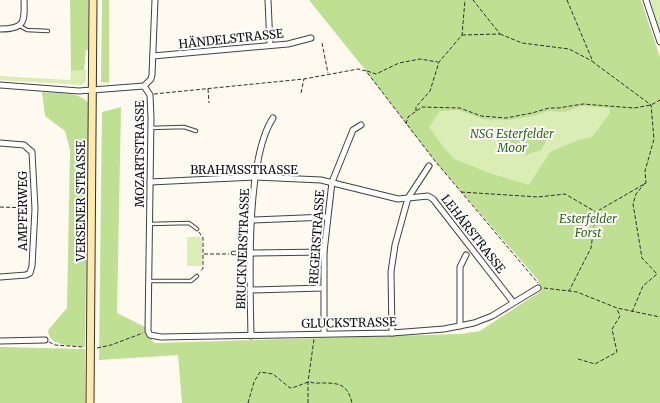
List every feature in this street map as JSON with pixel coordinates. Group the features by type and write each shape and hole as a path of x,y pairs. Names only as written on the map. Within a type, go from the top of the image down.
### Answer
{"street":[{"path":"0,29 14,29 20,26 25,15 24,0"},
{"name":"VERSENER STRASSE","path":"90,403 93,0"},
{"name":"MOZARTSTRASSE","path":"0,85 92,91 144,86 151,79 156,0"},
{"path":"268,0 270,45"},
{"path":"646,0 660,42"},
{"name":"HÄNDELSTRASSE","path":"153,56 288,44 311,38"},
{"name":"MOZARTSTRASSE","path":"144,86 150,95 149,333"},
{"name":"BRUCKNERSTRASSE","path":"251,336 251,253 255,177 266,129 273,118"},
{"name":"REGERSTRASSE","path":"324,334 324,252 332,182 353,130 361,126"},
{"name":"AMPFERWEG","path":"0,143 24,145 32,152 34,208 32,266 30,273 26,275 0,276"},
{"path":"392,333 392,272 395,245 408,198 429,166"},
{"name":"BRAHMSSTRASSE","path":"150,182 255,177 332,182 398,199 408,198"},
{"name":"LEHÁRSTRASSE","path":"408,198 428,196 433,199 513,302"},
{"path":"252,220 327,218"},
{"path":"251,253 324,252"},
{"name":"LEHÁRSTRASSE","path":"460,326 460,267 466,255"},
{"path":"251,290 323,288"},
{"name":"GLUCKSTRASSE","path":"149,333 161,337 428,331 474,323 492,316 513,302 540,288"},
{"path":"0,341 45,340"}],"lane":[{"path":"20,26 27,30 48,31"},
{"path":"150,128 184,127 196,131"},
{"name":"MOZARTSTRASSE","path":"150,224 189,223 197,229"},
{"path":"233,253 251,253"},
{"path":"149,281 191,281 197,276"}],"path":[{"path":"416,112 416,107 430,91 439,62 462,35 465,0"},
{"path":"473,0 500,34"},
{"path":"567,0 593,62"},
{"path":"462,35 500,34 522,43 568,49 593,62 651,105 654,139 645,171 646,182 636,194 633,204 642,258 657,274 643,286 632,312"},
{"path":"322,43 328,74"},
{"path":"150,95 304,79 358,69 376,74 399,63 420,59 439,62"},
{"path":"366,71 406,124 540,288 577,292 617,308 660,317"},
{"path":"301,93 304,79"},
{"path":"208,89 209,103"},
{"path":"406,124 408,117 422,107 460,108 481,116 506,118 549,108 563,108 583,104 634,108 651,105 660,100"},
{"path":"596,212 646,182"},
{"path":"461,192 538,196 565,194 596,212"},
{"path":"0,207 34,208"},
{"path":"569,291 591,248 596,212"},
{"path":"197,229 203,238 203,268 197,276"},
{"path":"203,254 233,253"},
{"path":"578,359 595,364 617,352 612,329 620,316 617,308"},
{"path":"45,340 55,345 99,348 149,333"},
{"path":"308,403 308,382 314,334"},
{"path":"248,403 254,382 260,372 273,374 290,388 299,387 308,382 334,382 344,386 350,395 352,403"}],"green space":[{"path":"70,0 88,0 88,50 86,50 84,70 71,71"},
{"path":"102,0 109,0 109,83 101,82"},
{"name":"Esterfelder Forst","path":"309,0 641,0 660,57 660,403 182,403 178,355 99,360 102,112 121,107 117,313 145,327 154,343 460,334 480,331 541,291 538,280 435,161","holes":["581,106 609,108 610,113 592,137 578,140 550,152 529,185 492,174 454,159 429,127 440,111 458,110 483,119 509,120 533,116 548,111 565,112"]},
{"path":"650,0 660,0 660,31"},
{"path":"86,69 86,82 82,85 0,80 0,76 70,80 71,71"},
{"path":"42,92 80,96 88,103 85,347 62,344 52,340 49,336 48,330 67,308 70,150 65,131 45,116"},
{"name":"NSG Esterfelder Moor","path":"439,95 616,99 629,144 530,189 446,163 419,126"},
{"path":"511,130 535,131 546,141 541,150 525,155 505,148 498,143 495,134"},
{"path":"187,237 202,237 202,266 187,266"},
{"path":"0,347 85,349 85,403 0,403"}]}
